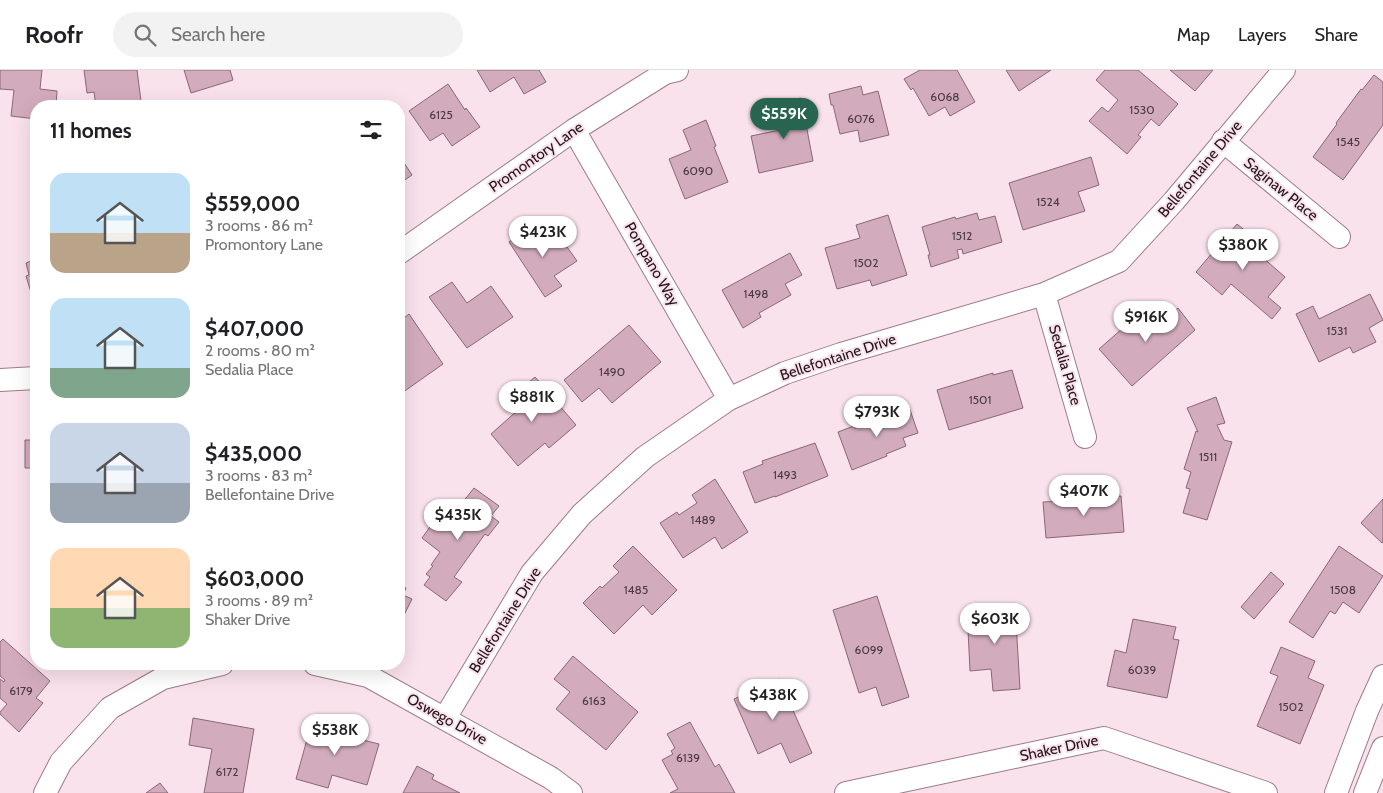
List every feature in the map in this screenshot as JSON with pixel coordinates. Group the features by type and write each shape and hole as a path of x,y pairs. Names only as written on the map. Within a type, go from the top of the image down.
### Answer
{"street":[{"name":"Promontory Lane","path":"405,249 574,130 665,72 677,70"},
{"name":"Bellefontaine Drive","path":"445,718 532,572 582,514 646,457 729,399 785,373 841,354 1044,294 1119,261 1174,201 1284,70"},
{"name":"Pompano Way","path":"574,130 729,399"},
{"name":"Saginaw Place","path":"1223,141 1339,237"},
{"name":"Sedalia Place","path":"1044,294 1085,437"},
{"path":"0,380 30,378"},
{"path":"45,793 61,762 110,708 163,678 197,670"},
{"name":"Oswego Drive","path":"342,670 368,676 551,778 570,793"},
{"path":"1336,793 1383,676"},
{"name":"Shaker Drive","path":"846,793 1104,738 1266,793"},
{"path":"1364,793 1383,748"}],"building":[{"path":"0,70 42,70 40,89 57,91 56,100 30,100 30,118 11,116 14,90 0,89"},
{"path":"84,70 137,70 141,100 95,100 94,92 87,93"},
{"path":"184,70 230,70 233,80 191,93"},
{"path":"477,70 539,70 546,82 524,94 514,77 490,92"},
{"path":"920,70 957,70 975,102 950,116 945,107 929,116 913,88 911,90 904,79"},
{"path":"1006,70 1051,70 1019,91"},
{"path":"1105,70 1138,70 1178,104 1159,126 1151,119 1138,135 1141,137 1127,154 1089,121 1102,107 1108,112 1118,100 1096,80"},
{"path":"1170,70 1213,70 1195,91"},
{"path":"1374,75 1383,82 1383,125 1343,180 1313,157 1361,89"},
{"path":"448,84 465,110 466,108 480,127 452,146 443,133 430,141 409,111"},
{"path":"861,86 863,95 878,91 889,135 860,142 858,130 840,134 829,94"},
{"path":"801,98 813,161 759,173 751,136 780,130 774,104"},
{"path":"706,120 728,182 685,199 669,159 691,150 683,130"},
{"path":"1091,157 1099,185 1078,192 1085,211 1023,230 1009,183"},
{"path":"405,164 412,175 405,180"},
{"path":"977,213 979,220 995,216 1002,242 963,254 962,249 957,250 959,258 931,267 928,255 930,255 922,227 955,217 956,219"},
{"path":"888,215 907,275 872,286 870,280 837,289 825,248 860,238 856,225"},
{"path":"1237,224 1259,242 1253,249 1285,277 1268,297 1281,308 1272,319 1231,284 1222,295 1196,272"},
{"path":"532,227 541,239 555,230 577,261 554,276 562,286 545,297 509,242"},
{"path":"790,253 802,275 785,284 791,295 759,313 761,317 743,328 722,290"},
{"path":"30,261 30,289 26,276 29,275 26,263"},
{"path":"452,282 467,303 491,286 513,317 467,348 429,297"},
{"path":"1370,294 1383,320 1369,328 1376,342 1353,353 1350,347 1319,362 1296,314 1313,306 1319,319"},
{"path":"1147,307 1161,323 1178,308 1195,330 1132,386 1099,349"},
{"path":"409,314 443,364 405,391 405,317"},
{"path":"629,325 661,362 612,403 599,388 582,402 564,380"},
{"path":"1012,370 1023,408 949,430 937,390 993,373 993,375"},
{"path":"535,377 576,425 549,448 545,443 518,466 491,434 518,410 509,399"},
{"path":"1216,397 1225,423 1217,425 1224,440 1232,442 1207,520 1183,513 1190,489 1186,488 1191,472 1184,469 1196,431 1198,432 1187,408"},
{"path":"909,407 918,433 903,438 906,446 852,470 838,432 854,426 855,428"},
{"path":"25,440 30,440 30,468 25,468"},
{"path":"815,443 828,476 755,503 743,472 763,464 762,461"},
{"path":"715,479 748,532 722,549 715,537 683,558 660,523 677,512 679,515 697,503 692,495"},
{"path":"474,488 499,506 491,516 499,522 488,536 485,534 454,577 462,582 446,601 424,585 430,577 426,574 433,566 431,565 440,552 422,538 437,517 446,523"},
{"path":"1099,495 1099,498 1121,496 1124,532 1046,538 1043,502 1066,501 1065,498"},
{"path":"1383,499 1383,542 1382,543 1361,523"},
{"path":"633,546 677,590 652,615 643,605 614,634 583,603 600,586 602,588 619,572 613,566"},
{"path":"1339,546 1383,576 1359,613 1343,602 1335,614 1330,611 1313,638 1289,622"},
{"path":"1271,572 1284,584 1254,619 1241,607"},
{"path":"405,596 412,599 405,613"},
{"path":"877,596 909,697 882,706 876,687 859,693 833,610"},
{"path":"1015,605 1020,689 993,691 991,669 970,671 967,609"},
{"path":"1133,619 1176,627 1173,639 1179,640 1167,698 1107,686 1115,650 1126,653"},
{"path":"3,639 30,663 30,670 38,670 50,681 36,698 43,703 19,732 0,714 7,704 0,698 0,679 4,682 5,680 0,676 0,642"},
{"path":"1281,647 1315,661 1308,678 1324,685 1300,744 1257,726 1278,676 1270,673"},
{"path":"573,656 638,712 606,750 556,709 570,692 554,679"},
{"path":"779,679 812,753 790,763 781,743 758,754 734,699"},
{"path":"193,718 254,729 243,793 204,793 212,749 189,745"},
{"path":"313,718 341,726 338,734 379,744 367,785 332,775 328,788 296,779"},
{"path":"690,722 715,767 719,764 735,793 670,793 678,789 662,760 673,754 671,751 675,748 667,734"},
{"path":"417,766 434,775 432,779 460,793 403,793"},
{"path":"160,783 168,793 146,793"}]}
